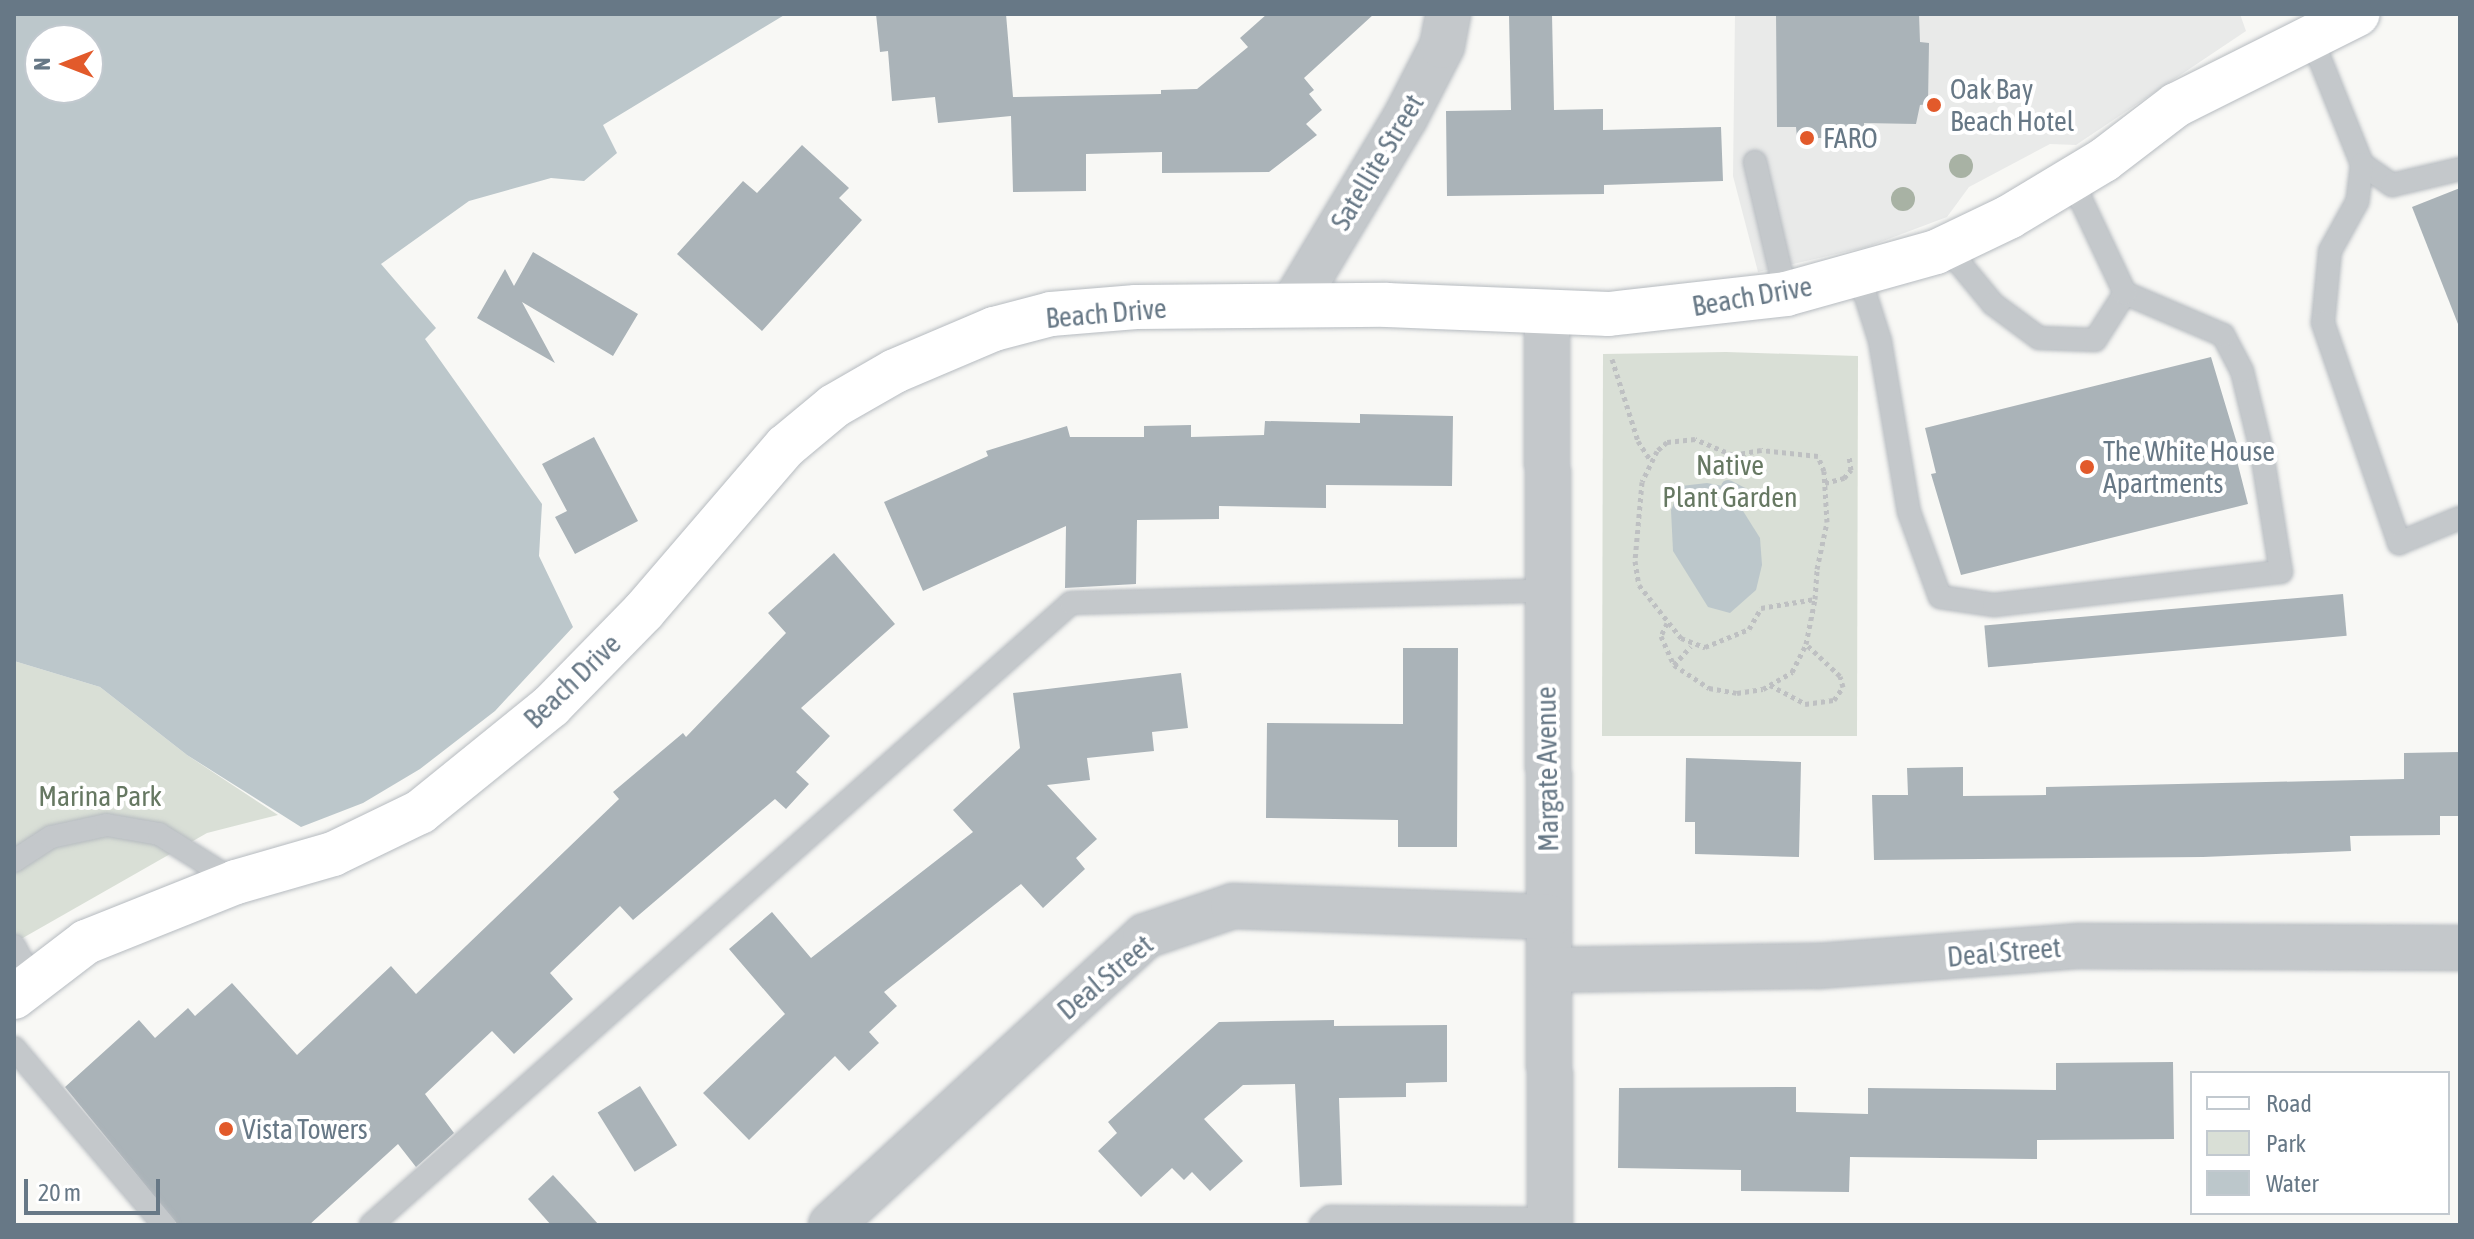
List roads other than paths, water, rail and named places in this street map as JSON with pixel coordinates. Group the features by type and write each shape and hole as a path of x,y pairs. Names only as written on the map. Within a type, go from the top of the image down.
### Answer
{"main road":[{"name":"Beach Drive","path":"20,975 86,942 236,882 333,854 420,812 561,695 643,612 786,446 834,406 895,371 994,329 1051,314 1293,305 1547,314 1654,312 1786,294 1946,247 2072,181 2176,105 2358,14"}],"street":[{"name":"Satellite Street","path":"1293,305 1405,118 1442,46 1448,14"},
{"name":"Margate Avenue","path":"1547,314 1544,591 1550,1222"},
{"name":"Deal Street","path":"831,1225 1145,936 1233,906 1549,917"},
{"name":"Deal Street","path":"1549,970 1818,966 2079,946 2460,948"}],"lane":[{"path":"2311,37 2362,164 2357,202 2330,251 2323,323 2399,543 2460,518"},
{"path":"1755,162 1786,294"},
{"path":"2362,164 2392,185 2460,169"},
{"path":"1859,275 1880,341 1909,512 1940,597 1994,605 2281,572 2242,371 2223,335 2125,293 2072,181"},
{"path":"1946,247 1993,304 2039,338 2095,340 2125,293"},
{"path":"371,1225 1071,603 1544,591"},
{"path":"14,861 51,837 107,825 159,834 236,882"},
{"path":"14,1048 164,1225"},
{"path":"1321,1225 1330,1217 1550,1222"}],"water":[{"path":"14,14 786,14 603,125 617,153 584,181 551,178 469,201 381,264 436,328 425,339 542,504 539,556 573,627 495,711 420,769 363,803 301,827 187,755 100,687 14,661"},
{"path":"1707,483 1728,487 1760,538 1762,565 1756,590 1730,613 1708,607 1673,551 1671,510 1681,486"}],"waterway":[{"path":"1728,487 1754,500 1771,495"}],"place":[{"name":"Oak Bay Beach Hotel","path":"1934,105"},
{"name":"FARO","path":"1807,138"},
{"name":"The White House Apartments","path":"2087,467"},
{"name":"Vista Towers","path":"226,1129"}],"park label":[{"name":"Native Plant Garden","path":"1730,481"},
{"name":"Marina Park","path":"100,796"}]}
